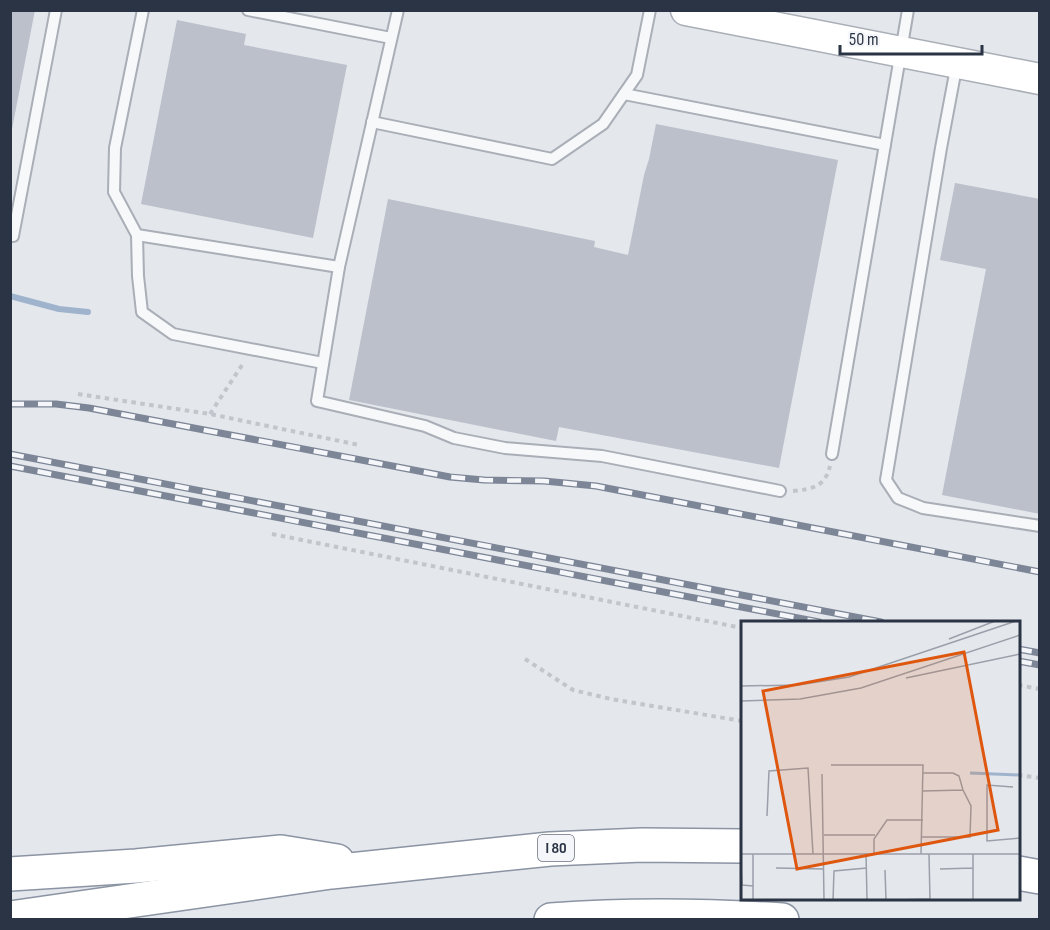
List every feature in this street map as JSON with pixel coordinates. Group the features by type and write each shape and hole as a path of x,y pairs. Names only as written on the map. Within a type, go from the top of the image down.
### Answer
{"highway":[{"name":"I 80","path":"10,918 371,867 550,849 642,845 741,846"},
{"path":"10,874 136,866 281,852 371,867"},
{"path":"1020,873 1040,877"},
{"path":"552,919 728,916 782,920"}],"street":[{"path":"687,11 1040,79"}],"lane":[{"path":"10,236 13,236 56,10"},
{"path":"143,10 115,148 114,192 137,235 142,312 173,334 323,363"},
{"path":"248,10 391,38"},
{"path":"398,10 339,267 317,400 425,426 454,438 505,448 602,456 780,491"},
{"path":"372,122 552,159 603,124 637,75 650,10"},
{"path":"832,454 908,10"},
{"path":"957,63 886,480 898,498 923,508 1040,526"},
{"path":"624,94 885,145"},
{"path":"137,235 339,267"}],"path":[{"path":"210,414 252,349"},
{"path":"78,394 210,414 359,445"},
{"path":"780,491 814,488 827,477 832,454"},
{"path":"272,534 741,628"},
{"path":"525,659 573,690 611,699 741,721"},
{"path":"1020,685 1040,689"},
{"path":"1020,775 1040,778"}],"building":[{"path":"10,10 35,10 12,129 10,129"},
{"path":"177,20 246,34 244,45 347,65 313,238 141,204"},
{"path":"656,124 838,160 779,468 559,427 556,441 349,400 388,199 595,241 594,247 628,255"},
{"path":"955,183 1040,199 1040,514 942,495 986,269 940,260"}],"waterway":[{"path":"10,296 59,309 88,312"}],"railway":[{"path":"10,404 56,404 89,408 450,477 596,486 1040,572"},
{"path":"10,454 876,621"},
{"path":"10,466 814,621"},
{"path":"1020,649 1040,653"},
{"path":"1020,661 1040,665"}]}
